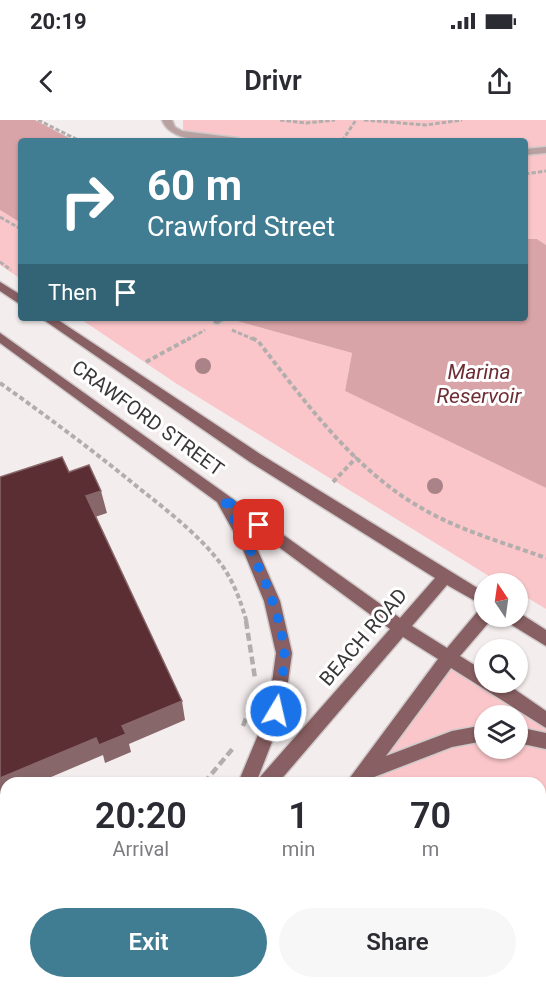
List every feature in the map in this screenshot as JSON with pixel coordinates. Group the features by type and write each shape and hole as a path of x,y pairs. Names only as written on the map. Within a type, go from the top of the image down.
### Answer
{"main road":[{"path":"0,286 18,299"},
{"name":"CRAWFORD STREET","path":"52,321 130,372 162,398 474,594"},
{"name":"CRAWFORD STREET","path":"0,337 401,628 474,673"},
{"path":"222,497 248,544 272,601 284,653 276,711 249,777"},
{"name":"BEACH ROAD","path":"271,777 446,576"},
{"path":"359,777 449,657 475,627"},
{"path":"528,627 546,639"},
{"path":"506,693 546,720"},
{"path":"360,777 452,739 474,735"},
{"path":"528,737 546,741"}],"street":[{"path":"167,120 168,126 173,131 214,138"},
{"path":"528,152 546,150"}],"path":[{"path":"38,120 74,138"},
{"path":"280,120 306,123 335,120"},
{"path":"344,138 356,120"},
{"path":"364,120 438,126 462,120"},
{"path":"528,174 546,171"},
{"path":"0,217 18,227"},
{"path":"130,372 217,321"},
{"path":"258,341 318,419 384,482 423,509 462,527 546,558"},
{"path":"0,383 96,452 197,536 230,577 248,628 255,659 256,682"},
{"path":"317,497 357,457"},
{"path":"243,726 256,694"},
{"path":"209,777 234,748 238,737"}],"shaded area":[{"path":"183,120 546,120 546,245 537,239 528,239 528,138 182,138 187,134 183,129"},
{"path":"0,210 18,221 18,277 0,265"},
{"path":"83,321 237,321 352,353 345,391 546,488 546,609 528,598 528,573 484,573 177,384"},
{"path":"449,657 474,675 474,693 499,693 516,705 474,705 474,759 528,759 528,714 546,727 546,777 361,777"}],"water":[{"path":"0,120 35,120 69,138 18,138 18,221 0,210"},
{"name":"Marina Reservoir","path":"528,239 537,239 546,245 546,488 345,391 352,353 237,321 528,321"}],"building":[{"path":"62,457 69,472 89,465 101,491 86,496 182,701 122,726 126,734 99,745 96,738 2,777 0,777 0,477"}],"route":[{"path":"259,525 222,497 248,544 272,601 284,653 276,711"}]}
